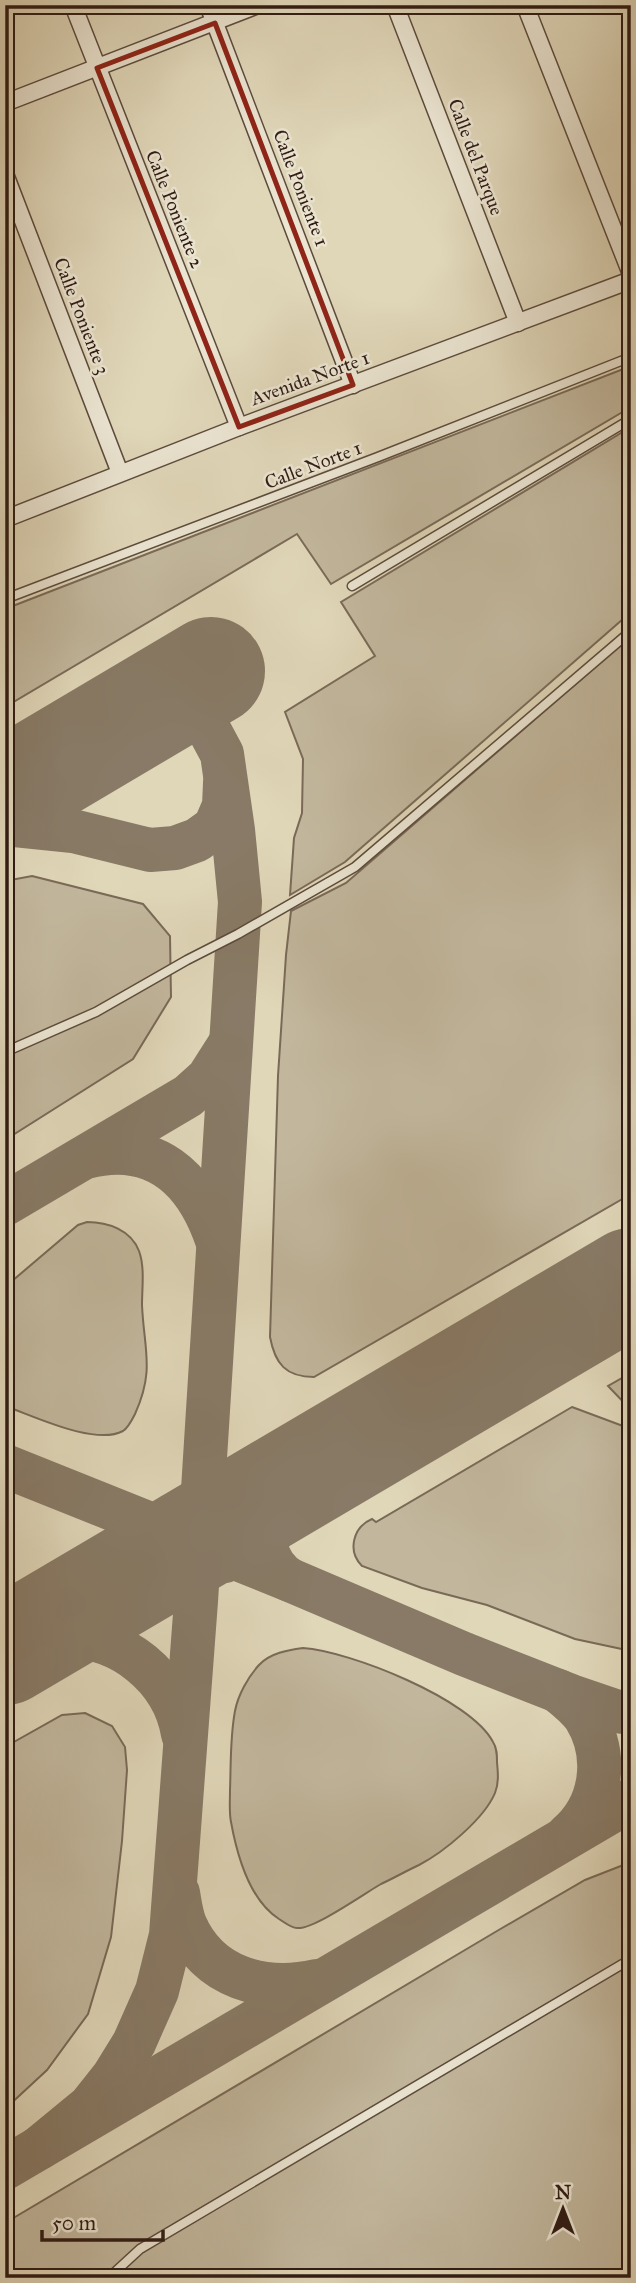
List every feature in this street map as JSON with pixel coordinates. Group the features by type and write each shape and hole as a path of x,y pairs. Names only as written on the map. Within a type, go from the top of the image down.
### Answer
{"street":[{"name":"Calle Poniente 2","path":"73,5 239,427"},
{"name":"Calle Poniente 1","path":"208,5 354,385"},
{"path":"5,103 258,5"},
{"name":"Calle del Parque","path":"395,5 517,323"},
{"path":"525,5 631,274"},
{"name":"Calle Poniente 3","path":"5,174 120,473"},
{"name":"Avenida Norte 1","path":"5,519 239,427 631,280"}],"lane":[{"name":"Calle Norte 1","path":"5,599 366,462 631,357"},
{"path":"352,586 631,419"},
{"path":"5,1052 96,1012 355,867 631,631"},
{"path":"112,2278 140,2249 631,1959"}],"highlighted area":[{"path":"215,23 353,385 239,427 97,68"}],"shaded area":[{"path":"631,366 631,407 331,584 297,534 5,707 5,609"},
{"path":"631,427 631,612 345,862 290,895 294,838 302,813 303,759 285,712 375,656 341,602"},
{"path":"631,636 631,1194 314,1377 296,1375 279,1362 270,1337 278,1076 291,911 346,883"},
{"path":"32,876 143,904 170,936 171,997 133,1059 5,1140 5,881"},
{"path":"87,1222 111,1226 125,1233 139,1251 142,1264 142,1305 147,1360 145,1385 130,1424 123,1431 111,1435 64,1428 5,1406 5,1287 78,1225"},
{"path":"631,1373 631,1410 608,1386"},
{"path":"572,1407 631,1429 631,1651 575,1639 487,1605 422,1588 362,1566 357,1560 354,1540 366,1523 372,1519 376,1522"},
{"path":"303,1648 323,1651 378,1668 435,1694 461,1710 480,1726 494,1744 498,1778 490,1803 462,1834 440,1852 315,1923 297,1928 288,1925 269,1911 252,1889 241,1862 230,1814 231,1741 236,1705 255,1670 263,1661 274,1655"},
{"path":"85,1713 112,1726 125,1747 127,1770 122,1841 111,1937 88,2014 47,2070 5,2109 5,1747 62,1715"},
{"path":"631,1862 631,2278 5,2278 5,2223 585,1880"}],"taxiway":[{"path":"39,2148 90,2106 113,2077 134,2043 157,1991 171,1935 196,1601 240,902 222,754 185,685"},
{"path":"5,824 73,831 150,850 175,848 197,840 215,827 224,806 225,783"},
{"path":"5,1204 188,1096 208,1078 231,1042"},
{"path":"86,1157 110,1153 132,1154 152,1159 169,1168 197,1198 217,1240"},
{"path":"5,1466 290,1580 464,1654 571,1696 615,1711 631,1713"},
{"path":"290,1580 270,1558 266,1548 265,1527 274,1503 298,1478"},
{"path":"173,1515 217,1512 282,1487"},
{"path":"69,1613 128,1579 160,1565 192,1558 225,1561"},
{"path":"5,1651 63,1637 105,1643 141,1663 156,1678 169,1695 183,1734"},
{"path":"558,1691 585,1717 593,1732 599,1764 595,1795 588,1810 568,1835"},
{"path":"5,2168 631,1800"},
{"path":"178,1893 184,1920 195,1942 223,1969 240,1977 277,1985 317,1981"}],"runway":[{"path":"5,793 211,671"},
{"path":"5,1651 631,1282"}]}
